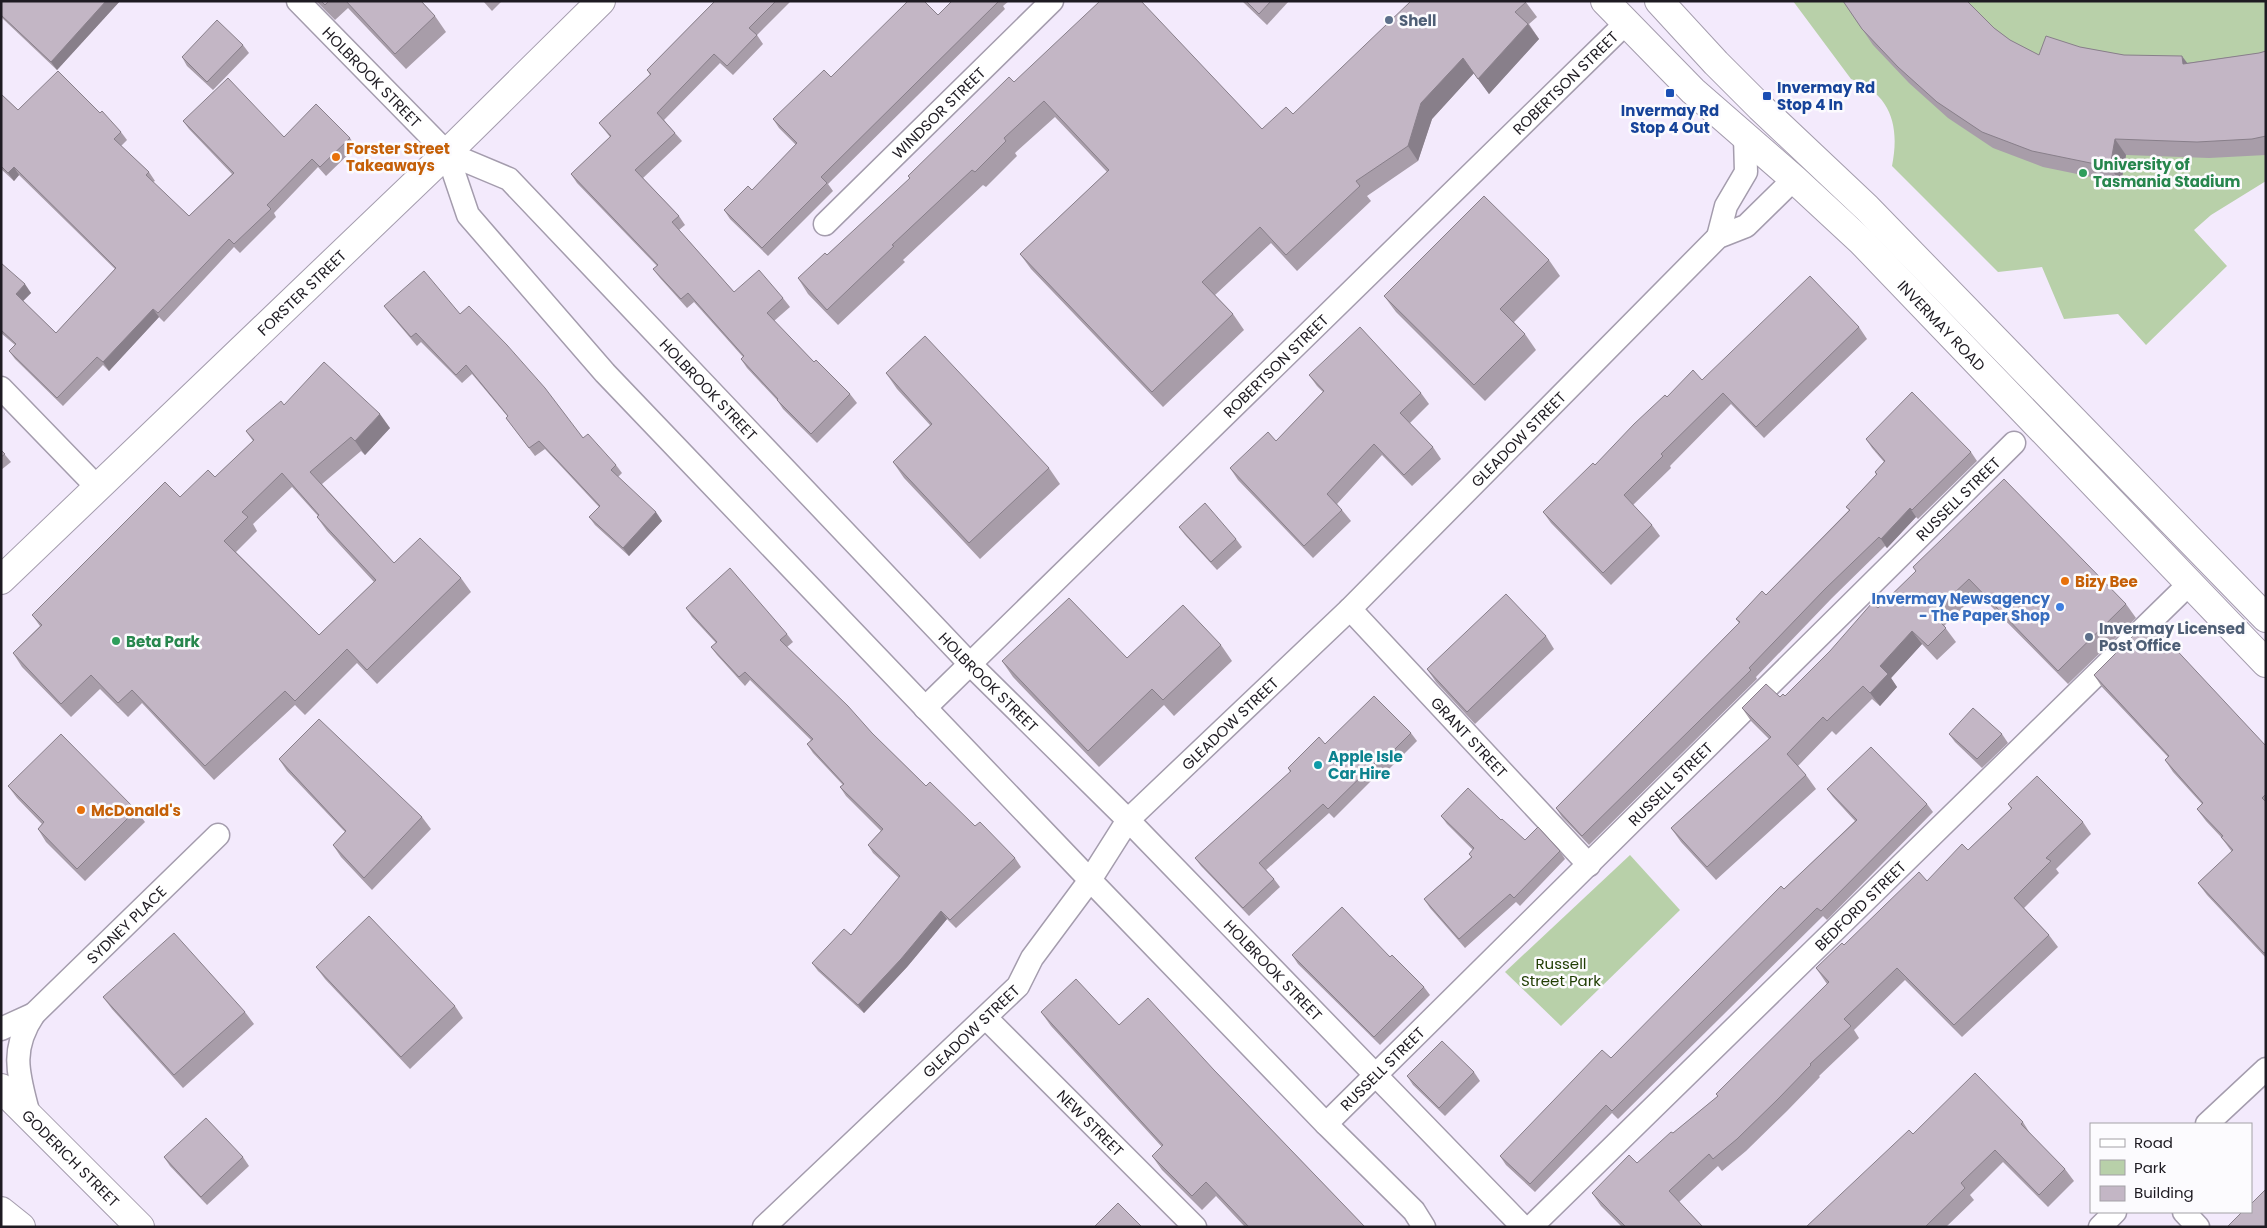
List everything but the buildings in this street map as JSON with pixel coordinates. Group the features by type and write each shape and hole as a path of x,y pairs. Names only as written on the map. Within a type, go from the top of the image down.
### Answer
{"main road":[{"name":"FORSTER STREET","path":"1,580 447,153 601,1"},
{"name":"INVERMAY ROAD","path":"1605,1 1693,92 1794,179 1862,242 2266,663"},
{"name":"INVERMAY ROAD","path":"1660,1 1722,69 1867,208 2263,614"},
{"path":"1794,179 1811,156"},
{"path":"2113,461 2155,524 2194,566 2189,584"},
{"path":"2263,614 2255,618 2257,628 2266,638"},
{"name":"GODERICH STREET","path":"1,1088 140,1227"},
{"path":"1,1211 21,1227"}],"street":[{"name":"HOLBROOK STREET","path":"298,1 447,153 509,179 970,664 1128,820 1523,1227"},
{"name":"WINDSOR STREET","path":"824,224 1052,1"},
{"name":"ROBERTSON STREET","path":"925,708 1626,23"},
{"path":"1718,237 1726,206 1746,172 1745,137"},
{"name":"HOLBROOK STREET","path":"447,153 468,215 605,373 1090,880 1326,1124 1414,1210 1424,1227"},
{"name":"GLEADOW STREET","path":"764,1227 1018,986 1032,958 1090,880 1128,820 1350,609 1718,237 1746,226 1794,179"},
{"path":"1,388 98,488"},
{"name":"RUSSELL STREET","path":"1326,1124 2014,443"},
{"name":"BEDFORD STREET","path":"1531,1227 2189,584"},
{"name":"GRANT STREET","path":"1350,609 1589,865"},
{"name":"SYDNEY PLACE","path":"1,1029 34,1014 218,835"},
{"name":"SYDNEY PLACE","path":"29,1115 17,1060 20,1042 34,1014"},
{"name":"NEW STREET","path":"986,1018 1195,1227"},
{"path":"2208,1123 2266,1069"},
{"path":"2100,1227 2114,1213"},
{"path":"2185,1213 2198,1227"}],"green space":[{"name":"University of Tasmania Stadium","path":"1793,1 2266,1 2266,181 2211,215 2194,230 2227,266 2146,345 2118,314 2064,319 2042,267 1998,272 1892,166 1895,138 1890,113 1884,103 1865,85 1851,79"},
{"name":"Russell Street Park","path":"1630,855 1680,910 1561,1026 1505,972"}],"place":[{"name":"Shell","path":"1389,20"},
{"name":"Invermay Rd Stop 4 Out","path":"1670,93"},
{"name":"Invermay Rd Stop 4 In","path":"1767,96"},
{"name":"Forster Street Takeaways","path":"336,157"},
{"name":"University of Tasmania Stadium","path":"2083,173"},
{"name":"Bizy Bee","path":"2065,581"},
{"name":"Invermay Newsagency - The Paper Shop","path":"2060,607"},
{"name":"Invermay Licensed Post Office","path":"2089,637"},
{"name":"Beta Park","path":"116,641"},
{"name":"Apple Isle Car Hire","path":"1318,765"},
{"name":"McDonald's","path":"81,810"}]}
